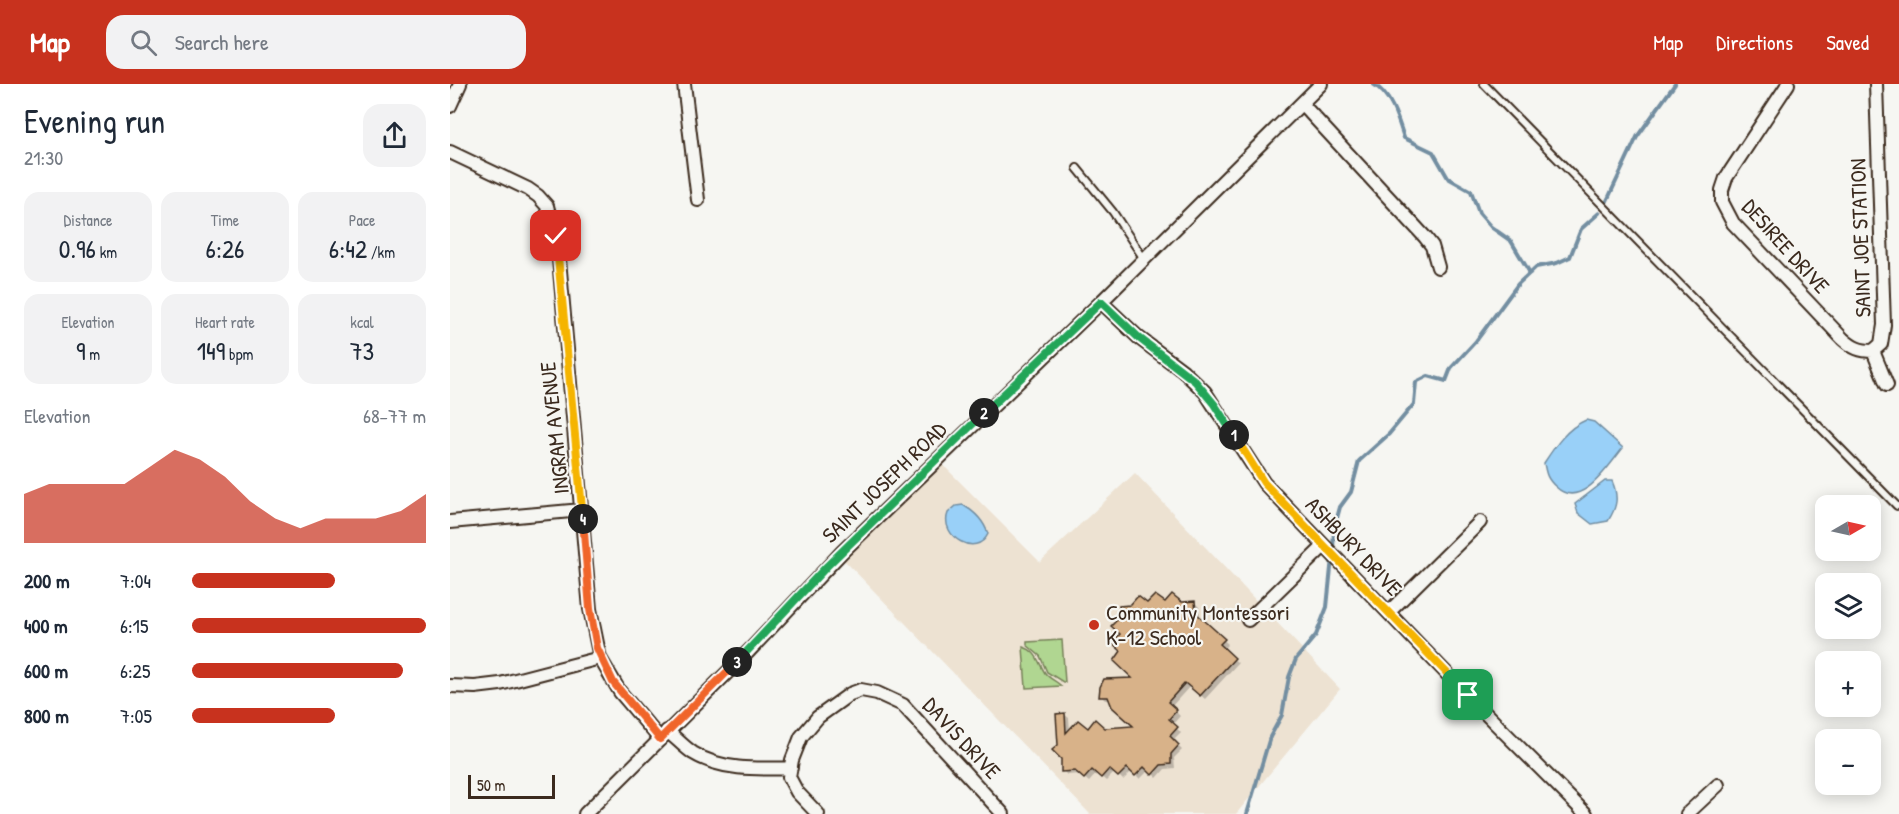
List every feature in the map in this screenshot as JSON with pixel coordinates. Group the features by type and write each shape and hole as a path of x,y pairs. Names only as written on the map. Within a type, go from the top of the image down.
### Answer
{"street":[{"path":"450,106 460,84"},
{"path":"684,84 698,200"},
{"name":"SAINT JOSEPH ROAD","path":"585,814 749,651 827,566 1101,302 1321,84"},
{"name":"DESIREE DRIVE","path":"1788,84 1726,178 1722,190 1722,202 1726,213 1742,233 1843,339 1853,347 1863,351 1873,351"},
{"name":"SAINT JOE STATION","path":"1876,84 1884,325 1881,344 1873,351 1887,385"},
{"path":"1302,104 1425,237 1432,246 1438,267"},
{"name":"INGRAM AVENUE","path":"450,152 528,189 548,206 558,248 590,609 600,658 620,692 663,735 715,763 790,772"},
{"name":"ASHBURY DRIVE","path":"1101,302 1133,333 1183,371 1205,392 1264,483 1477,705 1586,814"},
{"path":"450,522 582,510"},
{"path":"1389,612 1480,522"},
{"path":"1248,620 1325,546"},
{"path":"450,686 475,687 500,684 600,658"},
{"name":"DAVIS DRIVE","path":"790,772 801,737 818,717 850,693 861,690 877,693 903,705 1003,814"},
{"path":"790,772 797,792 818,814"},
{"path":"1687,814 1718,785"}],"lane":[{"path":"1484,84 1897,506"},
{"path":"1077,168 1113,212 1144,260"}],"shaded area":[{"name":"Community Montessori K-12 School","path":"941,463 1040,562 1135,473 1340,689 1236,814 1090,814 844,560"}],"green space":[{"path":"1062,640 1065,682 1047,672 1040,656 1027,645 1027,642"},
{"path":"1023,647 1034,654 1047,675 1061,686 1026,688"}],"water":[{"path":"1586,420 1594,422 1623,448 1602,475 1584,490 1575,494 1565,493 1551,481 1544,463 1567,433"},
{"path":"1605,481 1612,481 1616,492 1615,506 1608,521 1592,524 1578,513 1575,504"},
{"path":"963,505 984,525 988,534 983,541 976,544 961,542 949,530 948,513 956,506"}],"building":[{"path":"1172,594 1182,602 1195,601 1196,613 1225,639 1220,644 1235,658 1200,696 1185,683 1168,702 1177,710 1169,719 1178,727 1170,736 1179,745 1171,754 1171,764 1161,765 1152,775 1144,767 1135,776 1127,768 1118,777 1109,769 1101,778 1092,770 1084,779 1075,771 1061,772 1061,759 1052,750 1058,745 1056,714 1065,713 1066,733 1078,720 1088,728 1095,719 1105,728 1133,726 1112,707 1108,697 1099,697 1104,679 1132,678 1114,661 1121,651 1112,643 1120,634 1111,626 1120,617 1119,606 1130,605 1138,596 1147,603 1155,595 1165,602"}],"waterway":[{"path":"1373,84 1389,100 1404,138 1433,152 1448,178 1471,191 1479,213 1491,227 1511,241 1530,273"},
{"path":"1605,205 1637,137 1675,84"},
{"path":"1333,550 1334,529 1340,507 1351,492 1359,461 1389,434 1414,404 1416,382 1428,376 1446,381 1451,368 1476,341 1518,284 1536,267 1557,263 1570,257 1581,229 1599,213"},
{"path":"1247,814 1270,737 1282,715 1289,677 1296,659 1316,635 1327,607 1332,558"}],"place":[{"name":"Community Montessori K-12 School","path":"1094,625"}],"route":[{"path":"556,236 590,609 597,648 613,682 660,739 749,651 827,566 1101,302 1127,328 1195,381 1214,404 1264,483 1468,695"}]}
